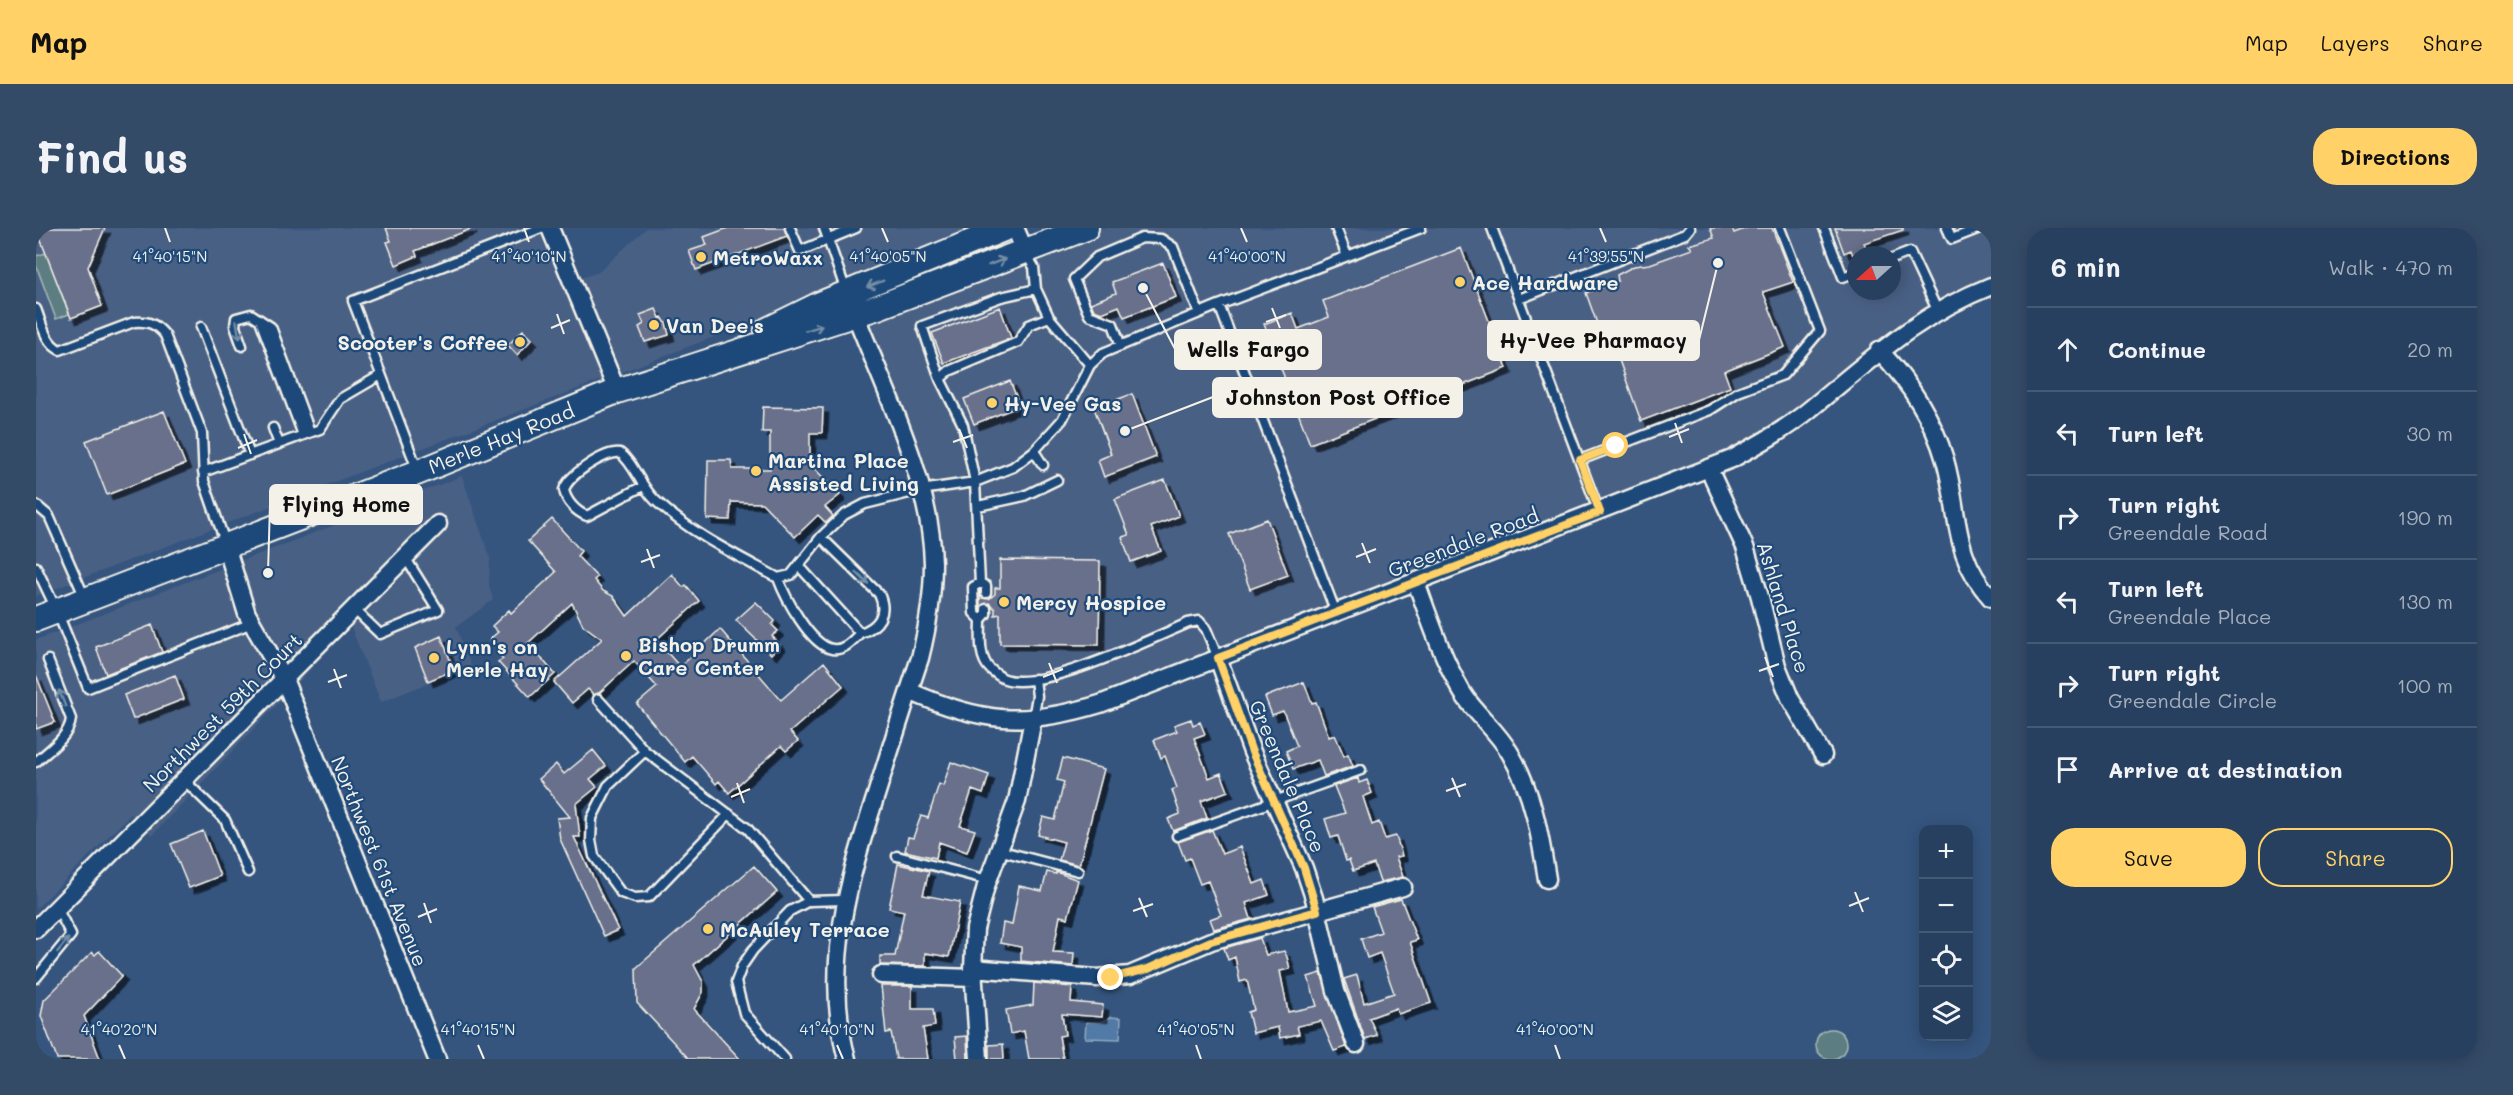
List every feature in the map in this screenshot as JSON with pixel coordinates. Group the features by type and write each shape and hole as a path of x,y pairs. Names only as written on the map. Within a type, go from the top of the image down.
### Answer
{"main road":[{"name":"Merle Hay Road","path":"851,304 1006,228"},
{"name":"Merle Hay Road","path":"47,615 419,472 617,391 698,364 851,304 1025,251 1086,228"}],"street":[{"path":"550,228 617,391"},
{"path":"1015,228 1025,251"},
{"name":"Greendale Road","path":"909,691 951,710 995,719 1061,716 1100,704 1709,470 1772,437 1809,411 1879,350 1938,312 1991,286"},
{"path":"847,1059 839,1015 837,975 845,900 928,626 932,594 930,531 921,490 851,304"},
{"path":"1879,350 1913,392 1930,421 1945,461 1956,528 1966,560 1991,598"},
{"name":"Ashland Place","path":"1709,470 1745,547 1777,666 1790,698 1823,755"},
{"name":"Northwest 59th Court","path":"36,929 438,524"},
{"name":"Northwest 61st Avenue","path":"226,546 247,614 284,679 436,1059"},
{"path":"1416,582 1444,657 1464,695 1510,752 1530,794 1541,838 1546,879"},
{"name":"Greendale Place","path":"1218,658 1272,803 1304,868 1336,991 1356,1044"},
{"path":"979,1059 973,973 975,929 988,880 1017,801 1033,719"},
{"path":"880,975 973,973 1097,978 1130,975 1211,941 1403,887"}],"lane":[{"path":"419,472 352,301 541,228"},
{"path":"790,228 800,251 856,228"},
{"path":"824,228 851,304"},
{"path":"1336,228 1347,256"},
{"path":"778,578 791,575 821,537 844,515 865,504 921,490 975,482 1013,467 1034,451 1062,420 1090,365 1103,353 1219,305 1421,228"},
{"path":"1492,228 1600,512"},
{"path":"1519,299 1677,238 1690,228"},
{"path":"1580,460 1710,410 1738,392 1783,375 1820,331 1780,228"},
{"path":"1824,228 1843,277 1847,275"},
{"path":"1947,228 1952,239 1980,228"},
{"path":"1121,346 1113,324 1089,315 1074,279 1097,257 1142,238 1161,239 1173,247 1199,313"},
{"path":"1025,251 1034,267 1036,289 1049,317 1090,365"},
{"path":"1901,256 1910,252 1938,312"},
{"path":"980,583 978,506 963,425 940,379 922,326 1001,297 1036,289"},
{"path":"1219,305 1336,613"},
{"path":"36,309 46,336 53,346 60,350 134,322 145,321 156,325 165,335 202,433 203,472 208,495 226,546"},
{"path":"242,346 235,326 236,318 251,314 259,319 306,434"},
{"path":"940,379 949,371 1018,342 1029,325 1049,317"},
{"path":"201,327 250,455"},
{"path":"203,472 320,429 340,399 381,375"},
{"path":"273,428 279,444"},
{"path":"1034,451 1043,465"},
{"path":"641,487 587,516 580,514 566,497 564,490 575,474 614,452 624,456 641,487 682,524 778,578 787,602 823,645 833,649 845,647 860,633 873,629 881,619 883,604 879,594 821,537"},
{"path":"978,506 1023,496 1057,480"},
{"path":"36,505 49,516 86,600"},
{"path":"354,609 380,634 438,610 405,557"},
{"path":"799,566 860,633"},
{"path":"36,567 47,615 88,688 252,623"},
{"path":"980,583 986,586 986,594"},
{"path":"980,583 973,588 974,613 981,620"},
{"path":"986,609 986,614 981,620 982,653 988,667 1006,680 1035,679 1077,669 1188,623 1199,621 1206,629 1218,658"},
{"path":"36,762 64,736 71,718 48,660"},
{"path":"1033,719 1037,696 1035,679"},
{"path":"598,699 645,751 747,828 809,901"},
{"path":"645,751 608,786 592,818 591,840 594,856 621,893 635,898 649,897 729,814"},
{"path":"1177,836 1360,770"},
{"path":"184,780 225,820 249,872"},
{"path":"998,850 1078,871"},
{"path":"897,856 988,880"},
{"path":"785,1059 744,1013 736,982 742,966 753,950 790,911 809,901 845,900"},
{"path":"36,978 71,935 57,908"}],"shaded area":[{"path":"36,228 550,228 572,281 599,272 646,228 989,228 821,296 36,596"},
{"path":"1082,228 1991,228 1991,286 1972,294 1772,437 1336,613 1033,719 909,691 920,658 930,531 855,315"},
{"path":"462,476 490,558 489,586 493,600 456,627 471,666 381,702 351,627 152,835 131,814 36,909 36,640"},
{"path":"1111,1017 1121,1018 1120,1039 1085,1038 1086,1022 1101,1022"}],"green space":[{"path":"46,253 69,314 56,319 36,265 36,256"},
{"path":"1831,1029 1841,1034 1846,1044 1841,1054 1831,1059 1821,1054 1816,1044 1821,1034"}],"building":[{"path":"36,228 105,228 88,267 102,306 71,318"},
{"path":"386,228 471,229 415,251 417,256 396,265 387,242 391,241"},
{"path":"728,228 784,228 787,236 696,270 689,251 707,245 704,237"},
{"path":"1710,228 1732,228 1734,233 1747,228 1772,228 1793,282 1763,292 1785,347 1724,371 1730,387 1641,421 1611,338 1603,340 1586,293 1618,281 1617,275 1634,266 1650,264 1692,249 1689,245 1714,238"},
{"path":"1835,228 1903,228 1903,230 1864,243 1865,246 1847,246 1847,252 1844,253"},
{"path":"1461,248 1507,368 1310,444 1264,324 1292,313 1298,329 1329,317 1323,301"},
{"path":"1163,263 1176,297 1124,317 1119,306 1102,313 1094,310 1091,303 1116,293 1112,282"},
{"name":"Hy-Vee Gas","path":"1000,307 1011,338 944,363 932,333"},
{"name":"Van Dee's","path":"656,309 660,318 662,317 666,323 669,335 645,342 639,327 644,324 640,315"},
{"name":"Scooter's Coffee","path":"523,330 532,339 517,355 508,345"},
{"name":"Hy-Vee Gas","path":"1010,381 1020,406 974,424 964,399"},
{"path":"1132,394 1156,457 1104,477 1098,460 1111,454 1094,408"},
{"name":"Martina Place Assisted Living","path":"763,407 823,408 822,433 810,433 810,464 840,495 825,507 833,516 826,523 818,515 795,537 762,503 731,502 730,520 707,519 708,460 731,460 732,469 770,469 770,432 762,432"},
{"path":"164,411 185,464 107,495 86,441"},
{"path":"1165,480 1179,516 1151,527 1161,551 1131,562 1122,537 1129,535 1115,499"},
{"name":"Bishop Drumm Care Center","path":"552,519 581,551 577,556 597,577 594,580 603,591 613,596 627,616 672,574 683,587 686,585 699,601 656,640 680,667 720,629 781,700 824,662 843,686 790,732 798,741 786,751 781,746 729,793 719,781 716,784 692,756 685,762 637,704 657,687 634,661 599,693 594,695 588,689 572,703 554,682 602,639 583,625 572,603 528,643 555,674 530,697 498,662 503,659 497,652 500,649 490,639 498,632 492,626 509,610 511,613 556,572 528,541"},
{"path":"1267,519 1288,575 1250,589 1229,534"},
{"name":"Mercy Hospice","path":"1000,560 1100,561 1099,645 1000,644 1000,614 995,615 995,609 989,603 980,607 980,593 982,598 989,599 995,594 995,588 1000,588"},
{"path":"756,602 775,621 772,625 778,631 772,636 780,645 771,654 736,620"},
{"path":"152,625 162,652 106,674 96,647"},
{"name":"Lynn's on Merle Hay","path":"441,636 454,670 428,681 415,648"},
{"path":"36,675 55,722 36,729"},
{"path":"175,675 184,699 133,719 124,695"},
{"path":"1304,682 1312,703 1316,702 1329,737 1335,735 1344,756 1348,754 1353,766 1324,776 1318,760 1293,769 1286,751 1297,746 1283,711 1272,715 1265,697"},
{"path":"1191,719 1193,725 1200,722 1205,734 1194,738 1209,778 1221,773 1228,791 1201,801 1207,818 1173,831 1168,819 1180,814 1172,790 1177,788 1165,756 1161,758 1154,740 1177,731 1174,725"},
{"path":"593,750 606,766 590,779 597,787 576,804 580,837 574,837 618,930 604,936 560,839 557,818 570,817 539,779 556,764 564,774"},
{"path":"1063,758 1104,769 1079,865 1059,860 1064,842 1038,835 1043,817 1055,820 1064,782 1057,780"},
{"path":"951,762 989,775 983,794 972,790 960,826 975,830 967,852 939,842 936,858 905,851 908,837 913,838 921,816 928,818 939,784 943,786"},
{"path":"1358,778 1359,783 1367,780 1372,793 1363,797 1372,825 1379,822 1385,839 1396,836 1402,856 1396,857 1403,877 1380,882 1374,864 1353,871 1349,860 1346,861 1338,836 1331,838 1325,819 1345,813 1334,786"},
{"path":"1212,830 1222,854 1240,847 1254,884 1264,880 1269,895 1246,903 1251,919 1214,929 1210,919 1221,915 1208,881 1200,884 1190,858 1185,860 1178,842"},
{"path":"203,831 220,876 189,888 171,844"},
{"path":"898,864 929,871 923,895 960,902 949,957 925,953 925,966 880,965 880,956 895,956 904,911 889,908"},
{"name":"McAuley Terrace","path":"754,866 777,892 694,965 703,982 703,992 694,1009 740,1059 689,1059 637,1003 636,968"},
{"path":"1047,872 1056,874 1056,872 1078,880 1068,918 1060,916 1053,952 1074,953 1073,966 1021,961 1021,947 1000,943 1003,923 1012,925 1019,886 1042,891"},
{"path":"1401,899 1417,940 1410,942 1431,1003 1398,1014 1396,1008 1369,1018 1377,1035 1365,1039 1344,979 1357,975 1364,1003 1394,993 1380,953 1367,958 1361,939 1381,932 1372,907"},
{"path":"1260,938 1266,955 1284,951 1287,957 1290,969 1280,971 1288,1012 1317,1006 1308,977 1321,973 1346,1047 1334,1051 1321,1021 1297,1026 1299,1034 1280,1038 1278,1027 1253,1033 1248,1012 1254,1010 1247,980 1240,982 1235,957 1228,960 1224,948"},
{"path":"99,951 122,976 84,1016 100,1059 57,1059 41,1016 44,1000 92,952 95,955"},
{"path":"1034,983 1072,987 1071,1002 1103,1005 1102,1017 1062,1014 1065,1035 1059,1036 1063,1059 1029,1059 1024,1031 1010,1034 1006,1010 1033,1005"},
{"path":"881,986 912,986 912,1009 933,1009 935,1026 923,1028 928,1059 896,1059 891,1032 886,1033"},
{"path":"967,1036 968,1059 957,1059 955,1037"},
{"path":"1003,1044 1004,1059 989,1059 989,1045"}],"place":[{"name":"MetroWaxx","path":"701,257"},
{"name":"Hy-Vee Pharmacy","path":"1718,263"},
{"name":"Ace Hardware","path":"1460,282"},
{"name":"Wells Fargo","path":"1143,288"},
{"name":"Van Dee's","path":"654,325"},
{"name":"Scooter's Coffee","path":"520,342"},
{"name":"Hy-Vee Gas","path":"992,403"},
{"name":"Johnston Post Office","path":"1125,431"},
{"name":"Martina Place Assisted Living","path":"756,471"},
{"name":"Flying Home","path":"268,573"},
{"name":"Mercy Hospice","path":"1004,602"},
{"name":"Bishop Drumm Care Center","path":"626,656"},
{"name":"Lynn's on Merle Hay","path":"434,658"},
{"name":"McAuley Terrace","path":"708,929"}],"route":[{"path":"1111,978 1148,969 1211,941 1317,911 1304,868 1272,803 1218,658 1600,512 1580,460 1616,446"}]}
